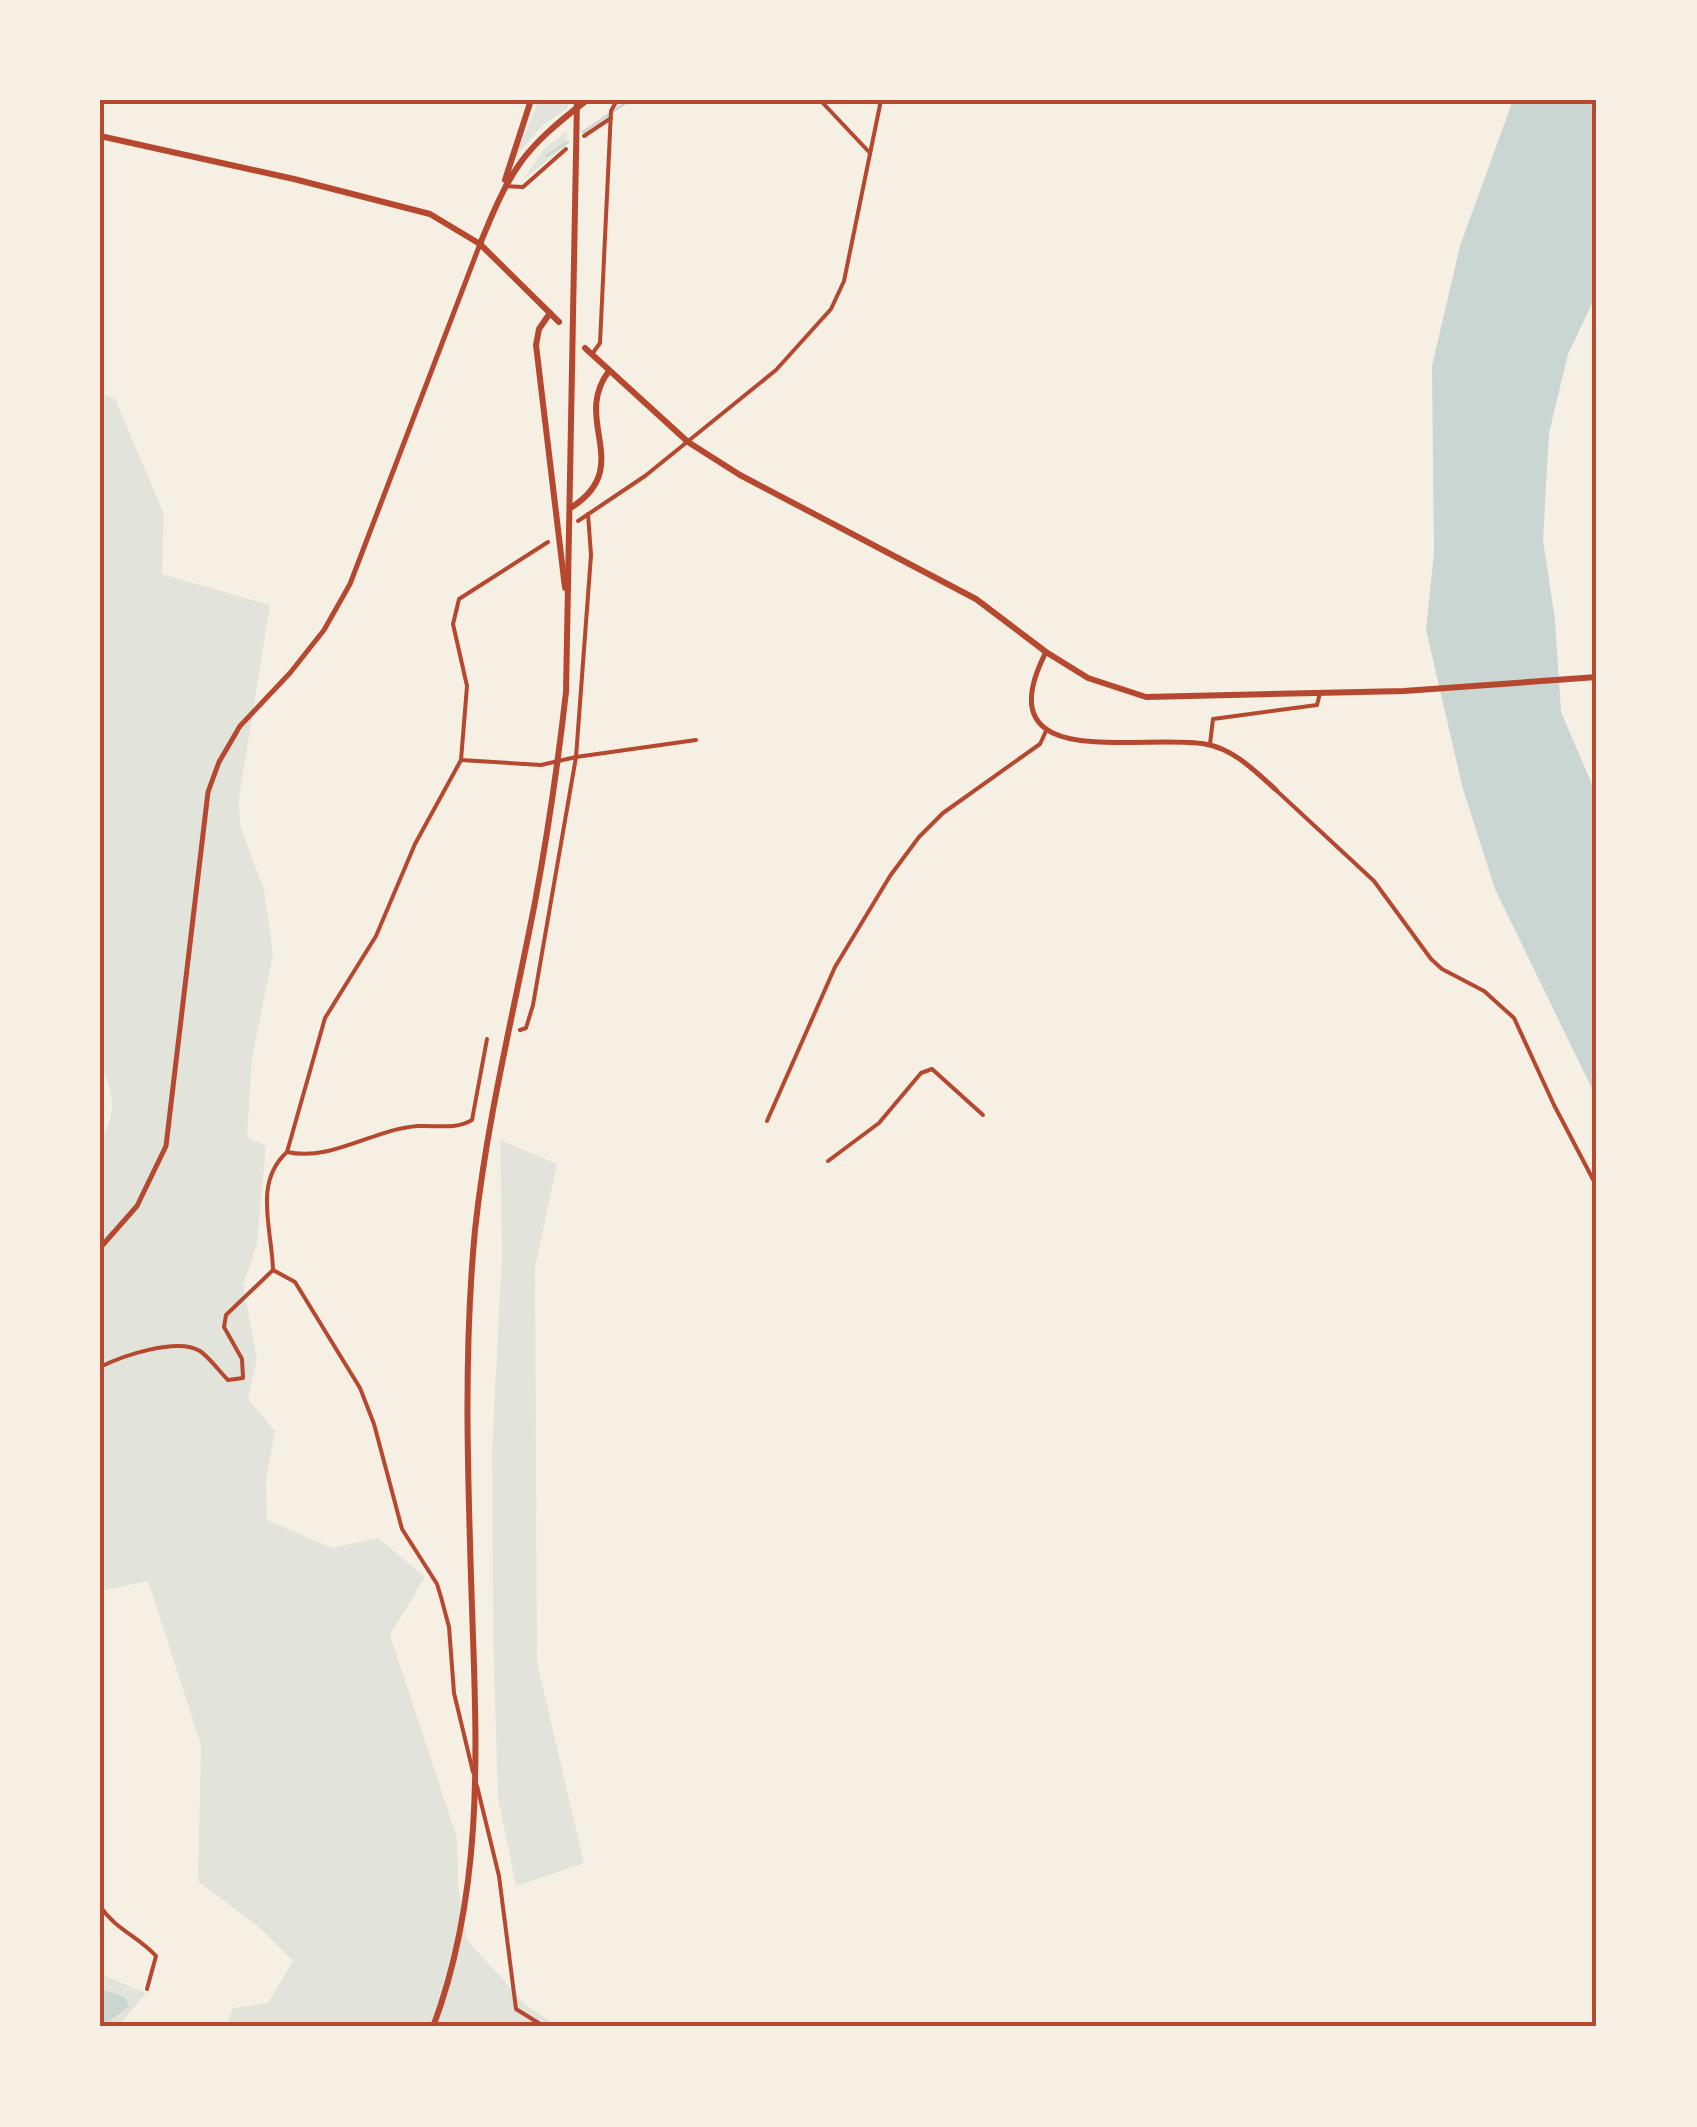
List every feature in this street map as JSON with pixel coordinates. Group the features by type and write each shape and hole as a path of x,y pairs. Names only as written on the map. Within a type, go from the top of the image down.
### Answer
{"main road":[{"path":"480,244 504,186 530,100"},
{"path":"433,2027 458,1950 472,1865 475,1811 465,1411 476,1229 502,1063 557,773 566,692 576,100"},
{"path":"504,186 531,146 587,100"},
{"path":"100,136 430,214 480,244 559,322"},
{"path":"550,313 539,329 536,345 568,609"},
{"path":"586,348 688,442 740,474 976,599 1088,678 1146,698 1404,691 1597,677"},
{"path":"571,508 590,494 602,474 595,395 609,371"}],"street":[{"path":"592,354 600,343 611,115 617,100"},
{"path":"820,100 870,152"},
{"path":"578,521 688,442 776,370 831,310 844,280 881,100"},
{"path":"584,136 611,115"},
{"path":"504,186 523,186 566,149"},
{"path":"100,1248 137,1206 166,1146 208,792 219,762 240,726 324,630 350,584 480,244"},
{"path":"520,1030 526,1028 533,1005 576,757 591,555 588,514"},
{"path":"273,1270 266,1183 273,1165 287,1152 324,1018 376,936 415,844 461,760 466,686 453,624 458,599 548,542"},
{"path":"1046,652 1034,676 1029,700 1046,731 1092,743 1210,744 1241,758 1374,881 1442,970 1484,991 1514,1018 1597,1187"},
{"path":"1210,744 1214,719 1317,705 1320,693"},
{"path":"767,1121 834,967 890,876 943,813 1040,744 1046,731"},
{"path":"461,760 541,765 696,740"},
{"path":"287,1152 308,1156 415,1126 462,1126 472,1120 487,1040"},
{"path":"828,1161 879,1123 921,1073 932,1069 983,1115"},
{"path":"100,1367 118,1358 174,1345 198,1350 228,1380 243,1378 242,1359 225,1333 226,1315 273,1270"},
{"path":"273,1270 295,1282 360,1388 374,1424 402,1529 437,1584 450,1628 454,1693 496,1856 516,2009 546,2027"},
{"path":"100,1906 119,1929 156,1956 147,1988"}],"shaded area":[{"path":"539,100 568,100 568,108 543,125 515,157"},
{"path":"1513,100 1597,100 1597,293 1568,354 1549,433 1543,540 1555,620 1561,712 1597,796 1597,1099 1495,889 1463,789 1426,630 1434,553 1432,366 1460,246"},
{"path":"567,131 567,145 523,180 543,150"},
{"path":"100,392 115,399 164,514 162,574 270,605 239,798 240,826 264,890 273,954 252,1058 247,1137 266,1146 257,1244 243,1285 257,1359 248,1399 275,1431 266,1480 267,1520 332,1548 378,1538 425,1577 390,1635 457,1838 458,1886 467,1940 526,2005 559,2027 225,2027 233,2008 268,2003 293,1961 259,1927 198,1881 201,1745 148,1581 100,1591 100,1142 110,1119 112,1101 100,1060"},
{"path":"500,1140 557,1164 535,1268 537,1662 584,1863 516,1886 498,1798 493,1636 492,1450 502,1255"},
{"path":"100,1970 107,1977 146,1993 118,2027 100,2027"},
{"path":"100,1989 125,1997 129,2007 100,2027"}],"waterway":[{"path":"583,132 630,100"},
{"path":"546,156 568,142"}]}
